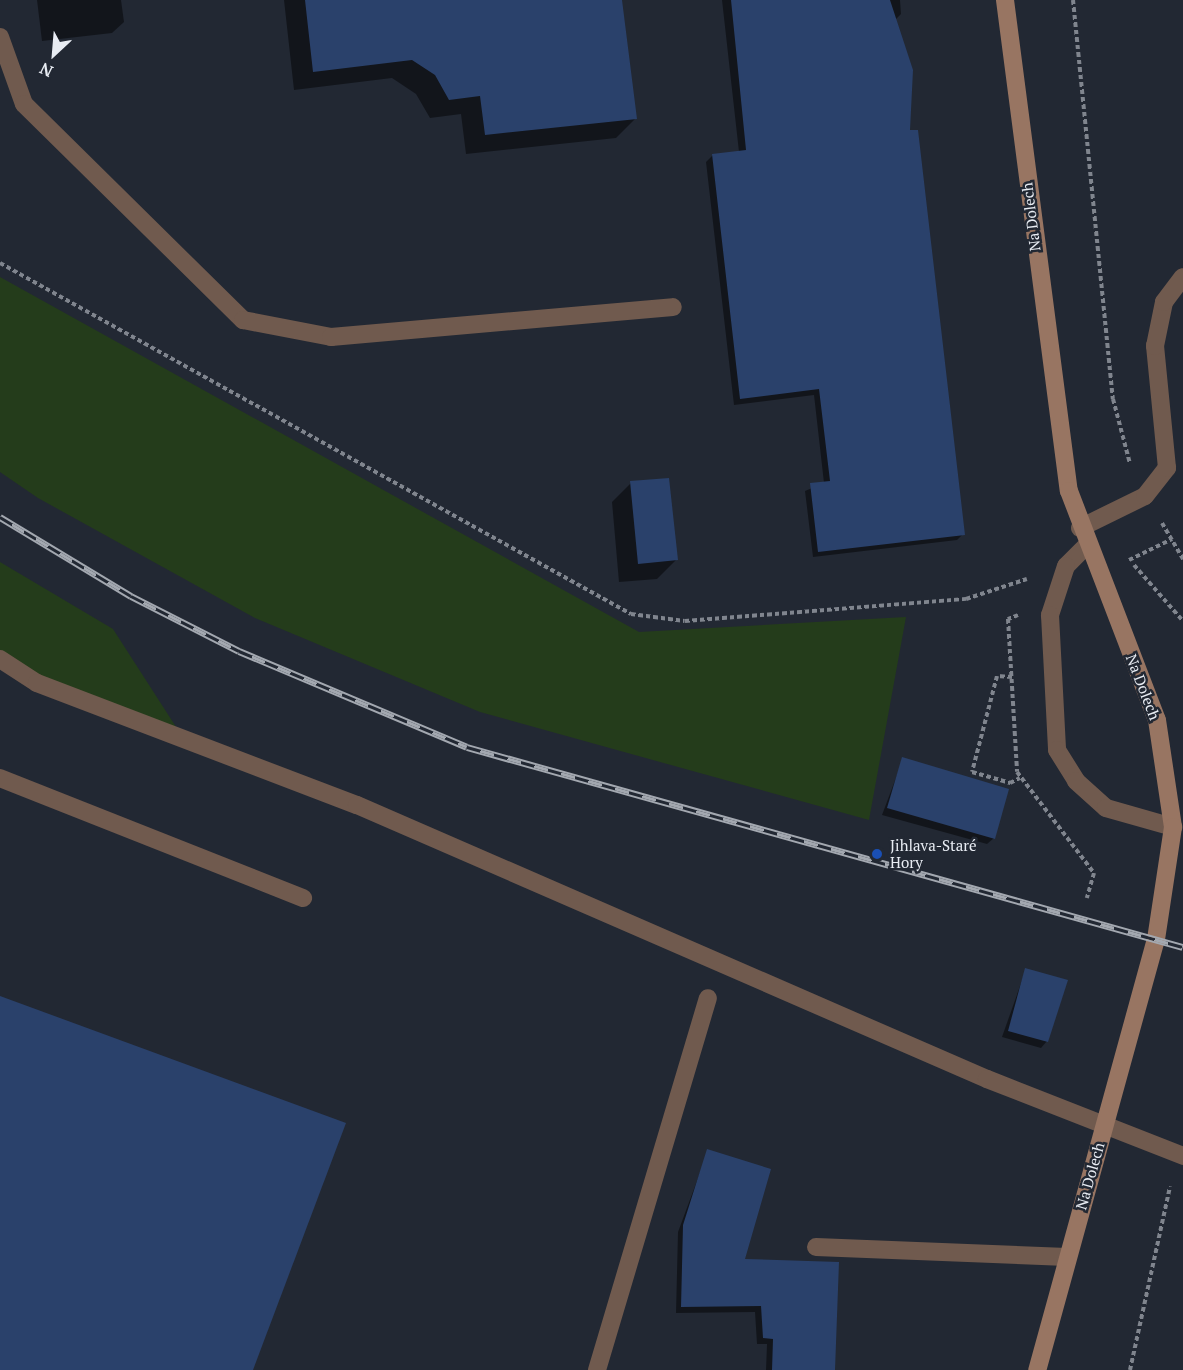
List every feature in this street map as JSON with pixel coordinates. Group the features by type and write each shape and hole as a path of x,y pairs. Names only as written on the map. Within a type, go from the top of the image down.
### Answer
{"main road":[{"name":"Na Dolech","path":"1005,0 1056,425 1086,546 1157,720 1173,827 1165,902 1037,1370"}],"lane":[{"path":"0,37 24,105 243,320 331,337 673,307"},
{"path":"1080,528 1145,496 1167,468 1157,323 1164,302 1183,277"},
{"path":"1086,546 1066,566 1050,615 1057,750 1076,781 1106,808 1173,827"},
{"path":"0,659 37,683 357,805 1104,1126 1180,1155"},
{"path":"0,778 303,898"},
{"path":"597,1370 708,998"},
{"path":"816,1247 1067,1257"}],"path":[{"path":"1073,0 1113,399 1125,454 1145,496 1183,559"},
{"path":"0,263 631,614 685,621 966,599 1066,566"},
{"path":"1129,560 1183,621"},
{"path":"1012,677 997,676 972,772 1010,783 1020,778"},
{"path":"1130,1370 1180,1155"}],"green space":[{"path":"0,277 639,632 906,617 869,820 480,712 255,618 38,498 0,472"},
{"path":"0,562 113,629 187,744 42,688 0,651"}],"building":[{"path":"305,0 622,0 637,119 485,135 480,96 449,100 435,75 412,60 313,72"},
{"path":"731,0 890,0 913,70 910,130 918,130 965,535 818,552 810,483 830,481 819,389 740,399 712,154 746,150"},
{"path":"669,478 678,560 638,564 630,481"},
{"path":"902,757 1009,789 995,839 887,808"},
{"path":"1025,968 1068,980 1048,1042 1008,1031"},
{"path":"0,996 346,1123 253,1370 0,1370"},
{"path":"707,1149 771,1169 745,1259 839,1262 835,1370 772,1370 773,1339 763,1338 761,1306 681,1307 683,1225"}],"railway":[{"path":"0,517 131,596 239,651 467,747 1183,947"}],"place":[{"name":"Jihlava-Staré Hory","path":"877,854"}]}
